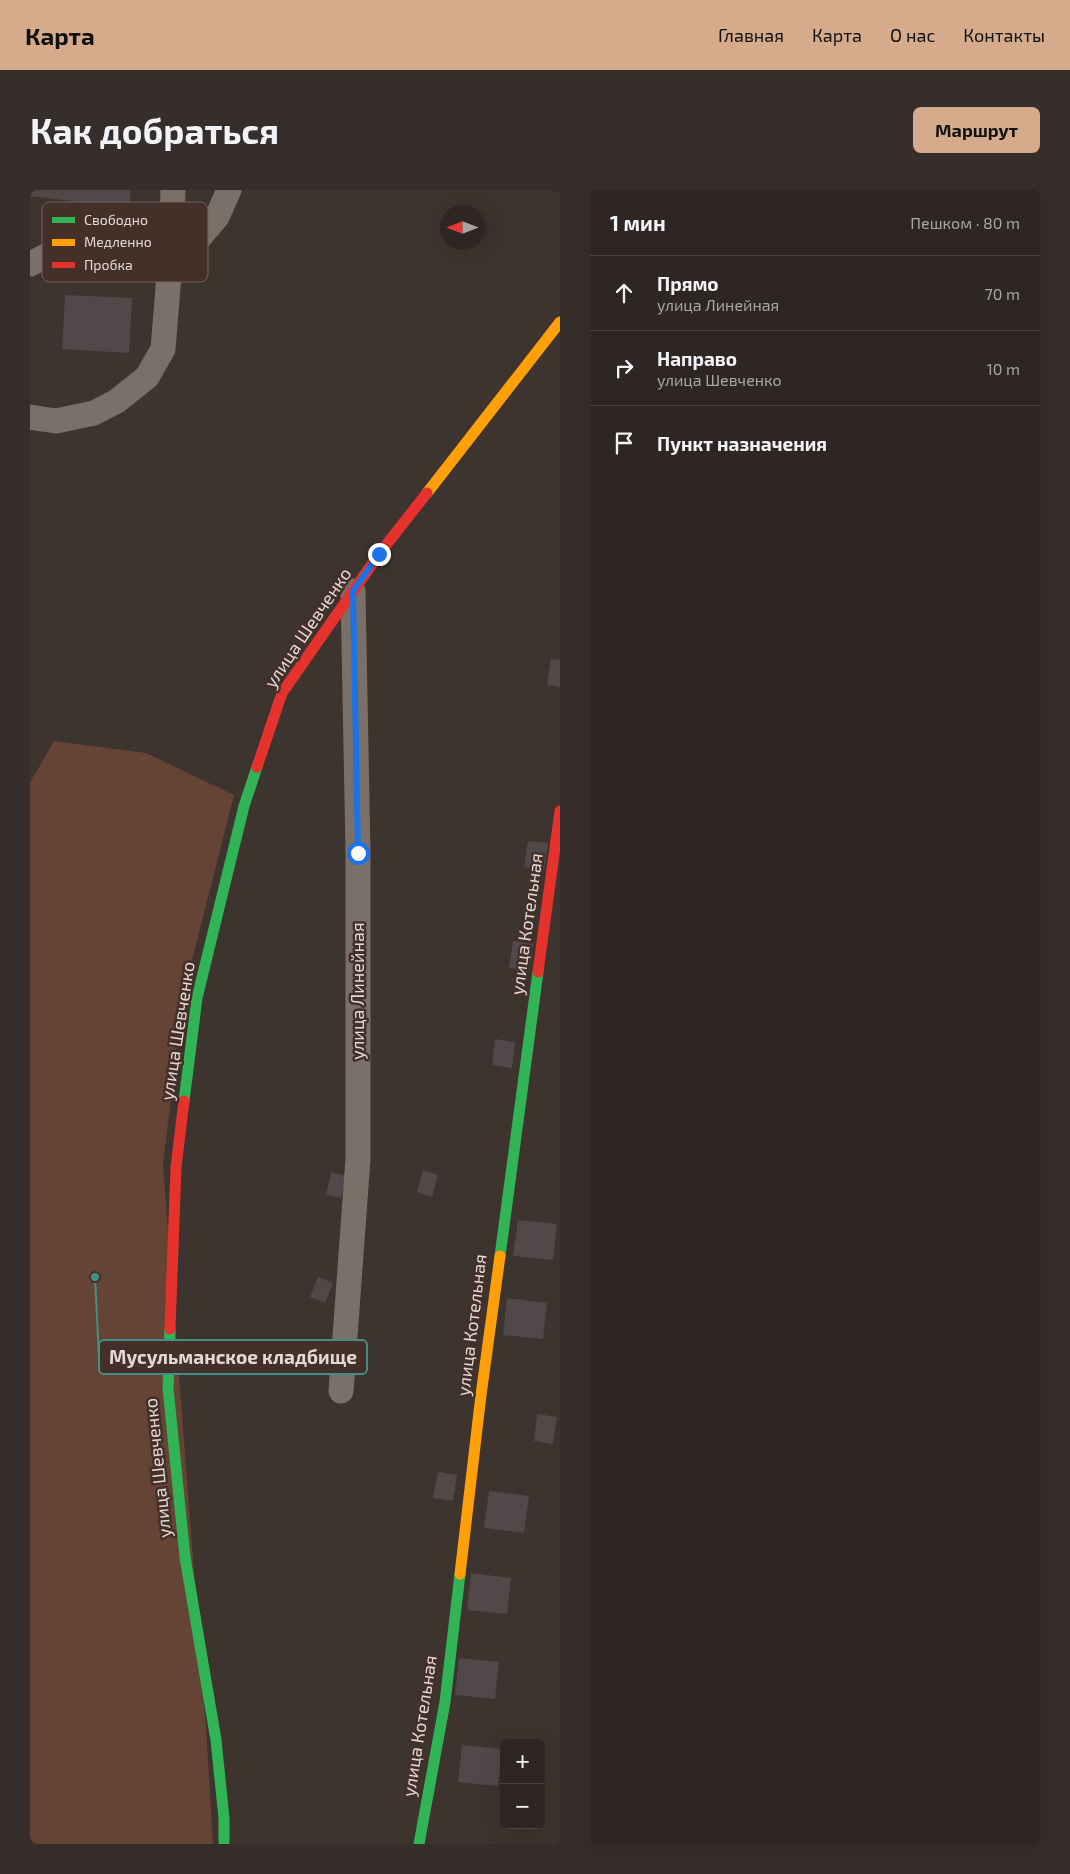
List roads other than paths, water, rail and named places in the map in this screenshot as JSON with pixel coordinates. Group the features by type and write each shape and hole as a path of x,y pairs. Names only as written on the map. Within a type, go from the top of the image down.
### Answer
{"street":[{"path":"208,228 217,217 229,190"},
{"path":"30,264 42,258"},
{"path":"30,418 56,421 94,413 117,401 147,377 163,349 168,282"},
{"name":"улица Шевченко","path":"224,1844 224,1818 216,1740 185,1557 168,1388 176,1167 197,998 244,806 282,693 379,554 560,322"},
{"name":"улица Линейная","path":"341,1391 358,1159 358,853 353,591"},
{"name":"улица Котельная","path":"419,1844 445,1702 481,1395 560,811"}],"place":[{"name":"Мусульманское кладбище","path":"95,1277"}]}
